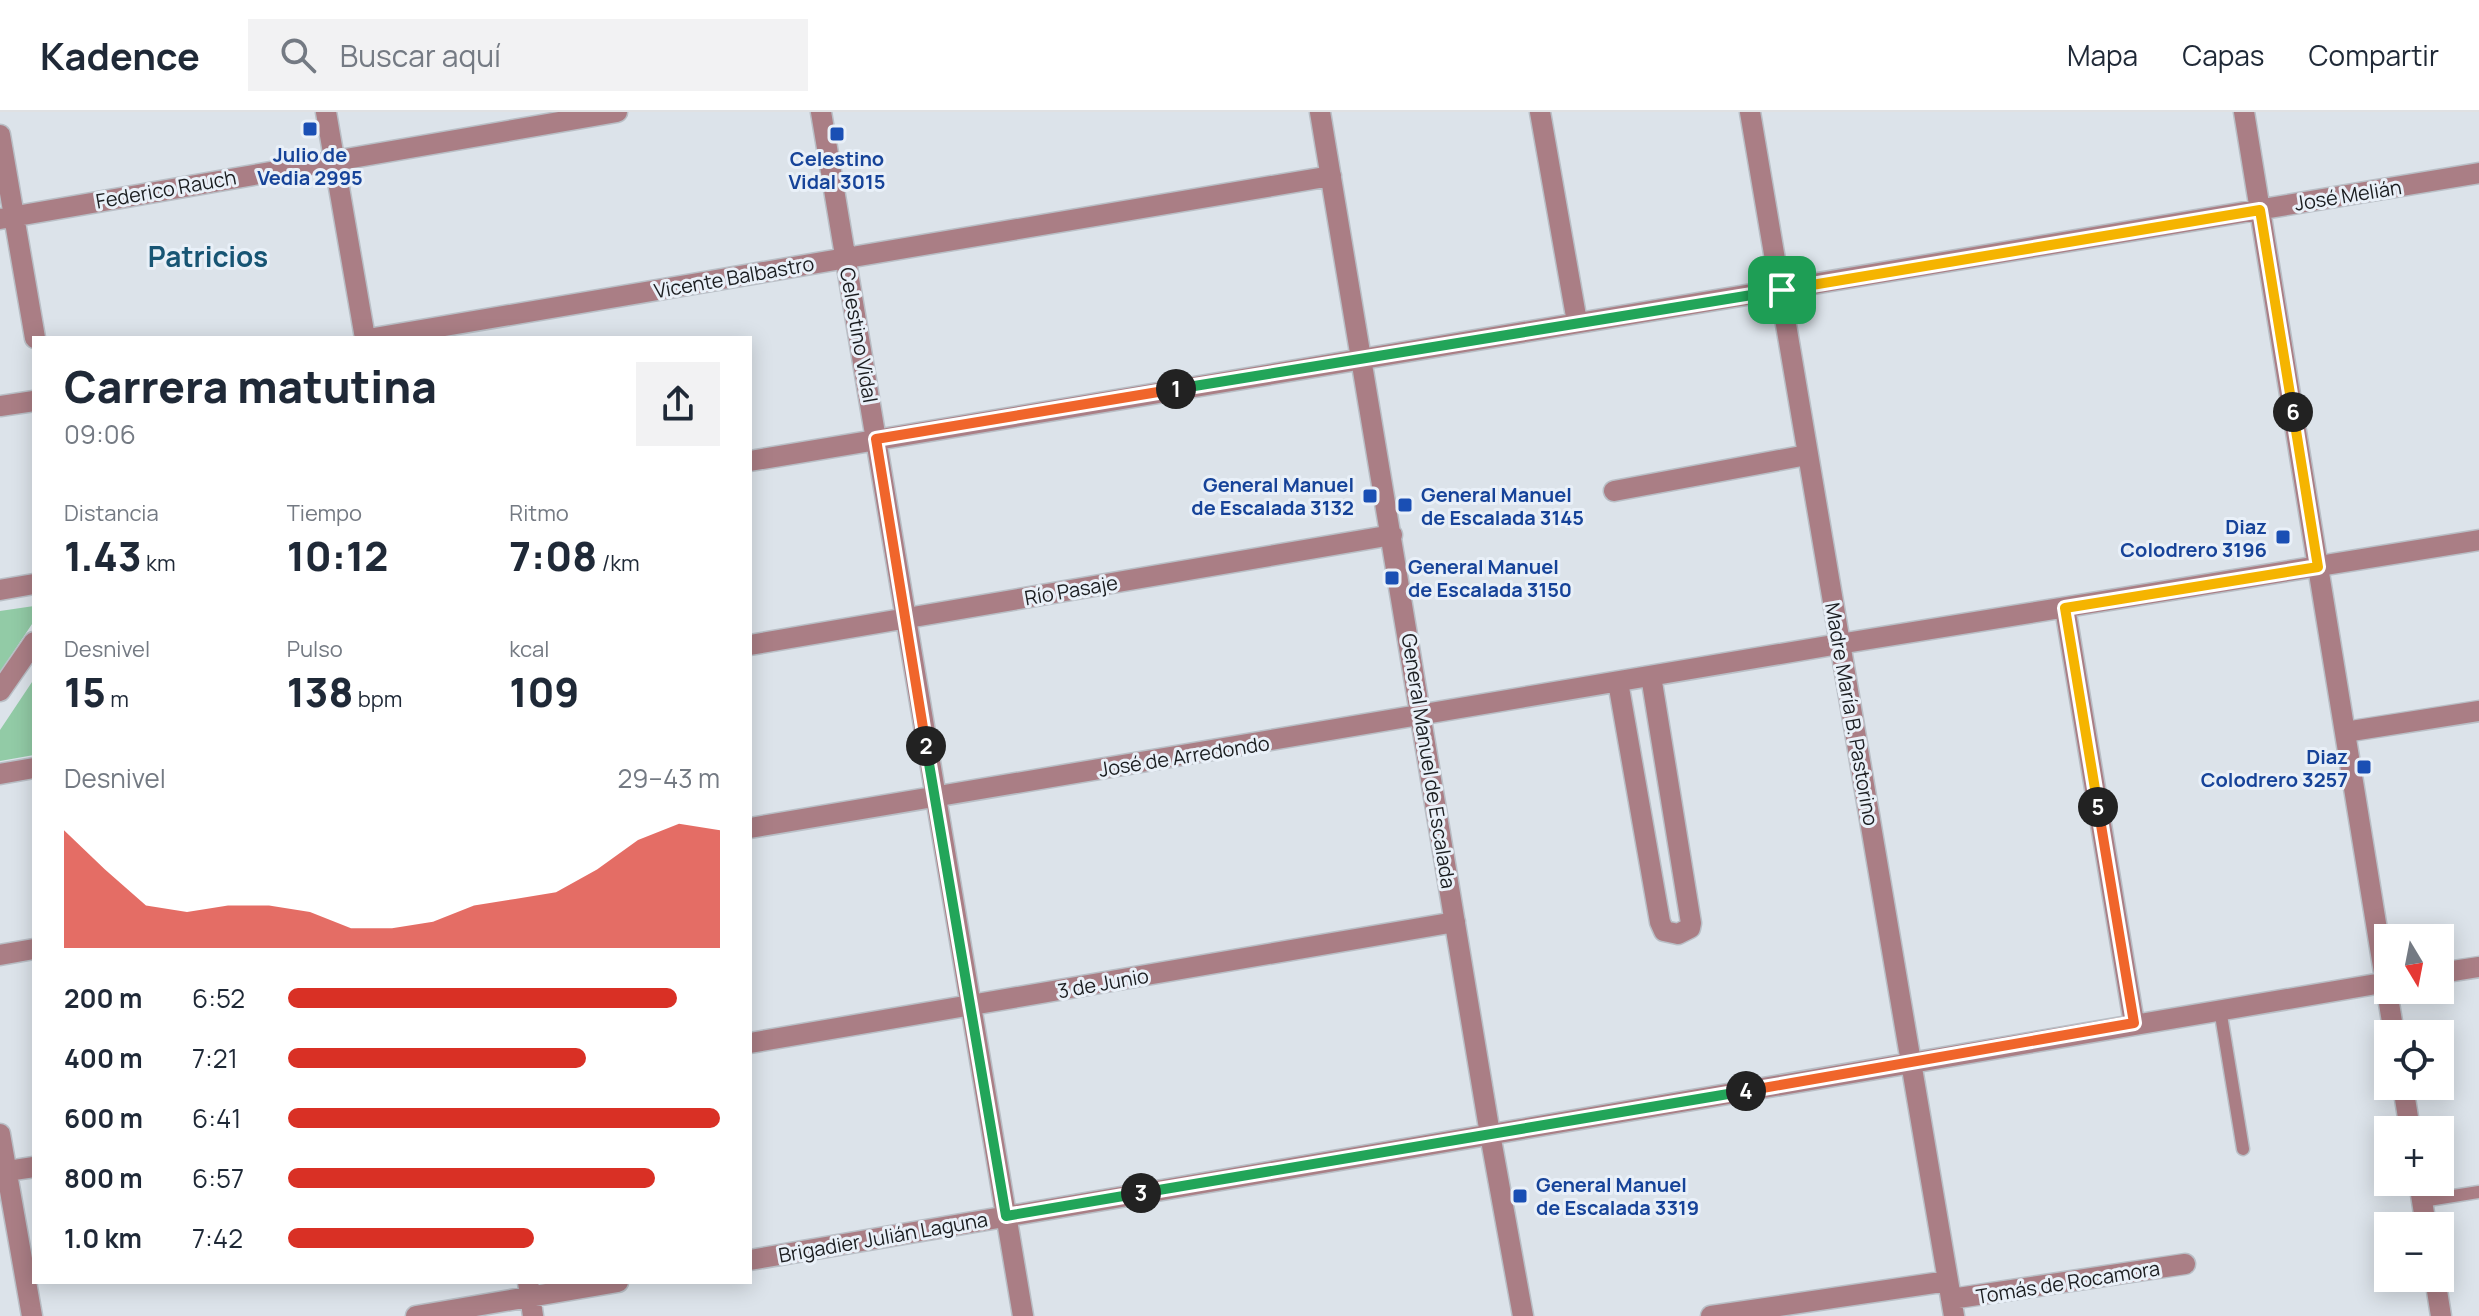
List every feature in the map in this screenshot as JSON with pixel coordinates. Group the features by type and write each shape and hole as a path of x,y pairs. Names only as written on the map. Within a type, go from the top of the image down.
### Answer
{"street":[{"path":"326,112 365,336"},
{"name":"Federico Rauch","path":"7,217 617,112"},
{"name":"Celestino Vidal","path":"821,112 1023,1316"},
{"name":"General Manuel de Escalada","path":"1320,112 1523,1316"},
{"path":"1540,112 1577,322"},
{"name":"Madre María B. Pastorino","path":"1750,112 1951,1299"},
{"path":"2244,112 2377,924"},
{"path":"0,135 7,217 35,336"},
{"name":"José Melián","path":"752,461 2479,173"},
{"name":"Vicente Balbastro","path":"386,336 1331,176"},
{"path":"0,406 32,401"},
{"path":"1614,491 1807,455"},
{"name":"Río Pasaje","path":"752,645 1392,535"},
{"name":"José de Arredondo","path":"752,828 1422,717 1839,644 2479,540"},
{"path":"0,590 32,584"},
{"path":"2065,608 2134,1023"},
{"path":"0,691 32,645"},
{"path":"1618,682 1660,922 1664,931 1678,934 1690,928 1691,923 1651,676"},
{"path":"2345,732 2479,711"},
{"path":"0,774 32,768"},
{"name":"3 de Junio","path":"752,1043 1455,922"},
{"path":"0,955 32,949"},
{"path":"2454,971 2479,967"},
{"name":"Brigadier Julián Laguna","path":"752,1260 2374,984"},
{"path":"0,1134 3,1172 32,1316"},
{"path":"3,1172 32,1167"},
{"name":"Tomás de Rocamora","path":"1711,1316 1951,1299 2185,1264"},
{"path":"416,1316 607,1284"},
{"path":"2437,1292 2441,1316"}],"lane":[{"path":"2220,1009 2243,1149"},
{"path":"2454,1192 2479,1192"}],"green space":[{"path":"32,606 32,624 0,672 0,611"},
{"path":"32,682 32,755 0,761 0,730"}],"place":[{"name":"Julio de Vedia 2995","path":"310,129"},
{"name":"Celestino Vidal 3015","path":"837,134"},
{"name":"General Manuel de Escalada 3132","path":"1370,496"},
{"name":"General Manuel de Escalada 3145","path":"1405,505"},
{"name":"Diaz Colodrero 3196","path":"2283,537"},
{"name":"General Manuel de Escalada 3150","path":"1392,578"},
{"name":"Diaz Colodrero 3257","path":"2364,767"},
{"name":"General Manuel de Escalada 3319","path":"1520,1196"}],"district":[{"name":"Patricios","path":"208,256"}],"route":[{"path":"2260,210 2318,567 2065,608 2134,1023 1006,1216 876,439 1782,290 2260,210"}]}
